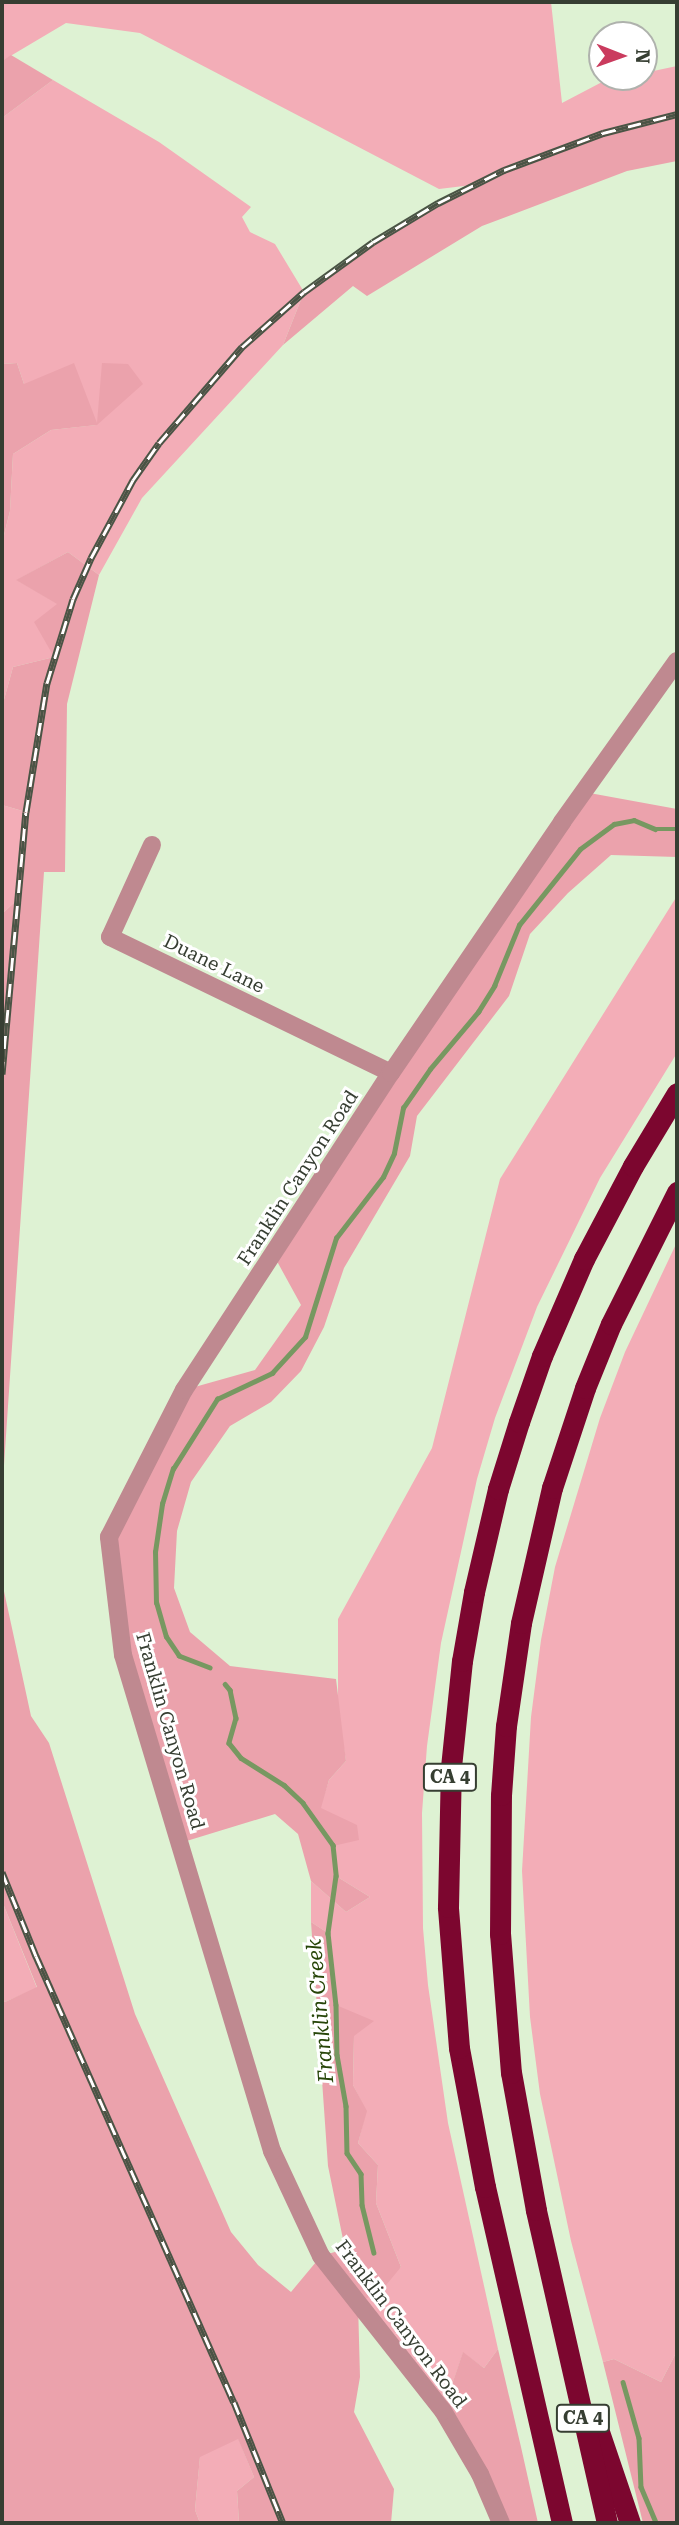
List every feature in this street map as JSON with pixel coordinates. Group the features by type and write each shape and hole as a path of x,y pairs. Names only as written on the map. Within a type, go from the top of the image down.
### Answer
{"highway":[{"name":"CA 4","path":"561,2523 485,2186 459,2048 447,1884 454,1731 467,1626 481,1558 498,1489 530,1389 584,1259 633,1166 677,1093"},
{"name":"CA 4","path":"607,2523 558,2312 520,2130 503,2004 499,1842 506,1726 528,1587 562,1454 611,1324 677,1192"},
{"path":"558,2312 630,2523"}],"street":[{"name":"Franklin Canyon Road","path":"501,2523 480,2474 443,2411 321,2256 272,2151 123,1655 109,1537 184,1390 391,1073 562,822 677,661"},
{"name":"Duane Lane","path":"152,845 110,937 391,1073"}],"shaded area":[{"path":"2,2 551,2 562,103 588,89 658,91 658,70 677,66 677,114 637,124 504,170 472,185 439,189 140,33 66,23 2,61"},
{"path":"11,55 53,80 2,118 2,61"},
{"path":"53,80 159,142 251,207 242,217 250,232 275,244 304,292 283,345 142,498 99,575 68,552 17,580 58,604 54,657 13,667 2,707 2,543 10,511 13,454 51,430 96,425 24,384 17,363 2,364 2,118"},
{"path":"677,114 677,161 627,171 482,226 367,296 353,286 283,345 304,292 404,222 472,185 536,157 603,133"},
{"path":"17,363 24,384 74,363 97,423 102,363 128,364 143,384 97,425 51,430 13,454 10,511 2,543 2,364"},
{"path":"68,552 99,575 67,704 65,872 44,872 2,1495 2,914 18,899 26,812 2,805 2,707 13,667 54,657 34,622 57,604 16,580"},
{"path":"584,792 677,809 677,857 611,855 568,893 530,934 509,996 417,1116 410,1156 344,1268 324,1327 301,1371 271,1402 230,1426 191,1482 177,1531 174,1588 190,1632 230,1666 336,1679 346,1761 329,1780 321,1808 357,1825 359,1840 333,1846 336,1876 370,1897 346,1912 311,1881 298,1834 275,1814 180,1843 123,1655 109,1537 184,1390 255,1370 301,1305 273,1254"},
{"path":"2,805 26,812 18,899 2,914"},
{"path":"677,896 677,1053 600,1178 537,1307 495,1418 477,1479 441,1643 427,1746 422,1813 423,1928 428,1985 448,2123 498,2349 484,2368 463,2353 443,2411 358,2303 401,2267 376,2203 378,2165 358,2143 366,2111 353,2085 354,2036 336,2005 328,1933 311,1922 311,1881 346,1912 370,1897 336,1876 333,1845 320,1808 329,1780 346,1761 338,1712 338,1619 432,1448 500,1179"},
{"path":"677,1242 677,2351 661,2382 614,2359 603,2362 571,2241 540,2094 530,2017 522,1871 531,1717 541,1640 555,1567 600,1418 625,1352"},
{"path":"2,1582 31,1716 49,1743 135,2014 231,2232 258,2265 291,2292 321,2256 345,2249 328,2166 311,1922 328,1933 336,2005 374,2021 354,2036 353,2085 367,2111 358,2143 378,2165 376,2203 401,2267 382,2290 358,2303 360,2377 354,2412 394,2489 391,2523 239,2523 237,2491 254,2477 238,2439 200,2457 195,2510 200,2523 2,2523 2,2000 5,2002 37,1987 2,1901"},
{"path":"2,1901 37,1988 5,2002 2,2000"},
{"path":"498,2349 538,2523 501,2523 443,2411 463,2352 484,2368"},
{"path":"677,2351 677,2523 643,2523 603,2362 614,2359 661,2382"},
{"path":"238,2438 254,2477 237,2491 239,2523 200,2523 195,2510 200,2456"}],"waterway":[{"name":"Franklin Creek","path":"210,1668 179,1656 166,1637 156,1603 155,1552 162,1504 173,1469 217,1399 272,1373 305,1337 336,1238 383,1177 394,1153 403,1108 430,1069 478,1012 494,986 519,925 580,849 614,824 634,820 655,829 677,829"},
{"name":"Franklin Creek","path":"225,1684 230,1690 236,1718 229,1743 241,1758 284,1785 303,1803 333,1845 336,1876 328,1933 336,2005 337,2055 346,2106 347,2153 361,2174 362,2205 374,2253"},
{"name":"Franklin Creek","path":"623,2382 639,2438 641,2487 656,2523"}],"railway":[{"path":"2,1074 26,812 47,683 73,599 91,558 133,480 159,443 242,347 304,292 373,242 438,203 504,170 603,133 677,114"},
{"path":"2,1872 36,1956 234,2402 283,2523"}]}
